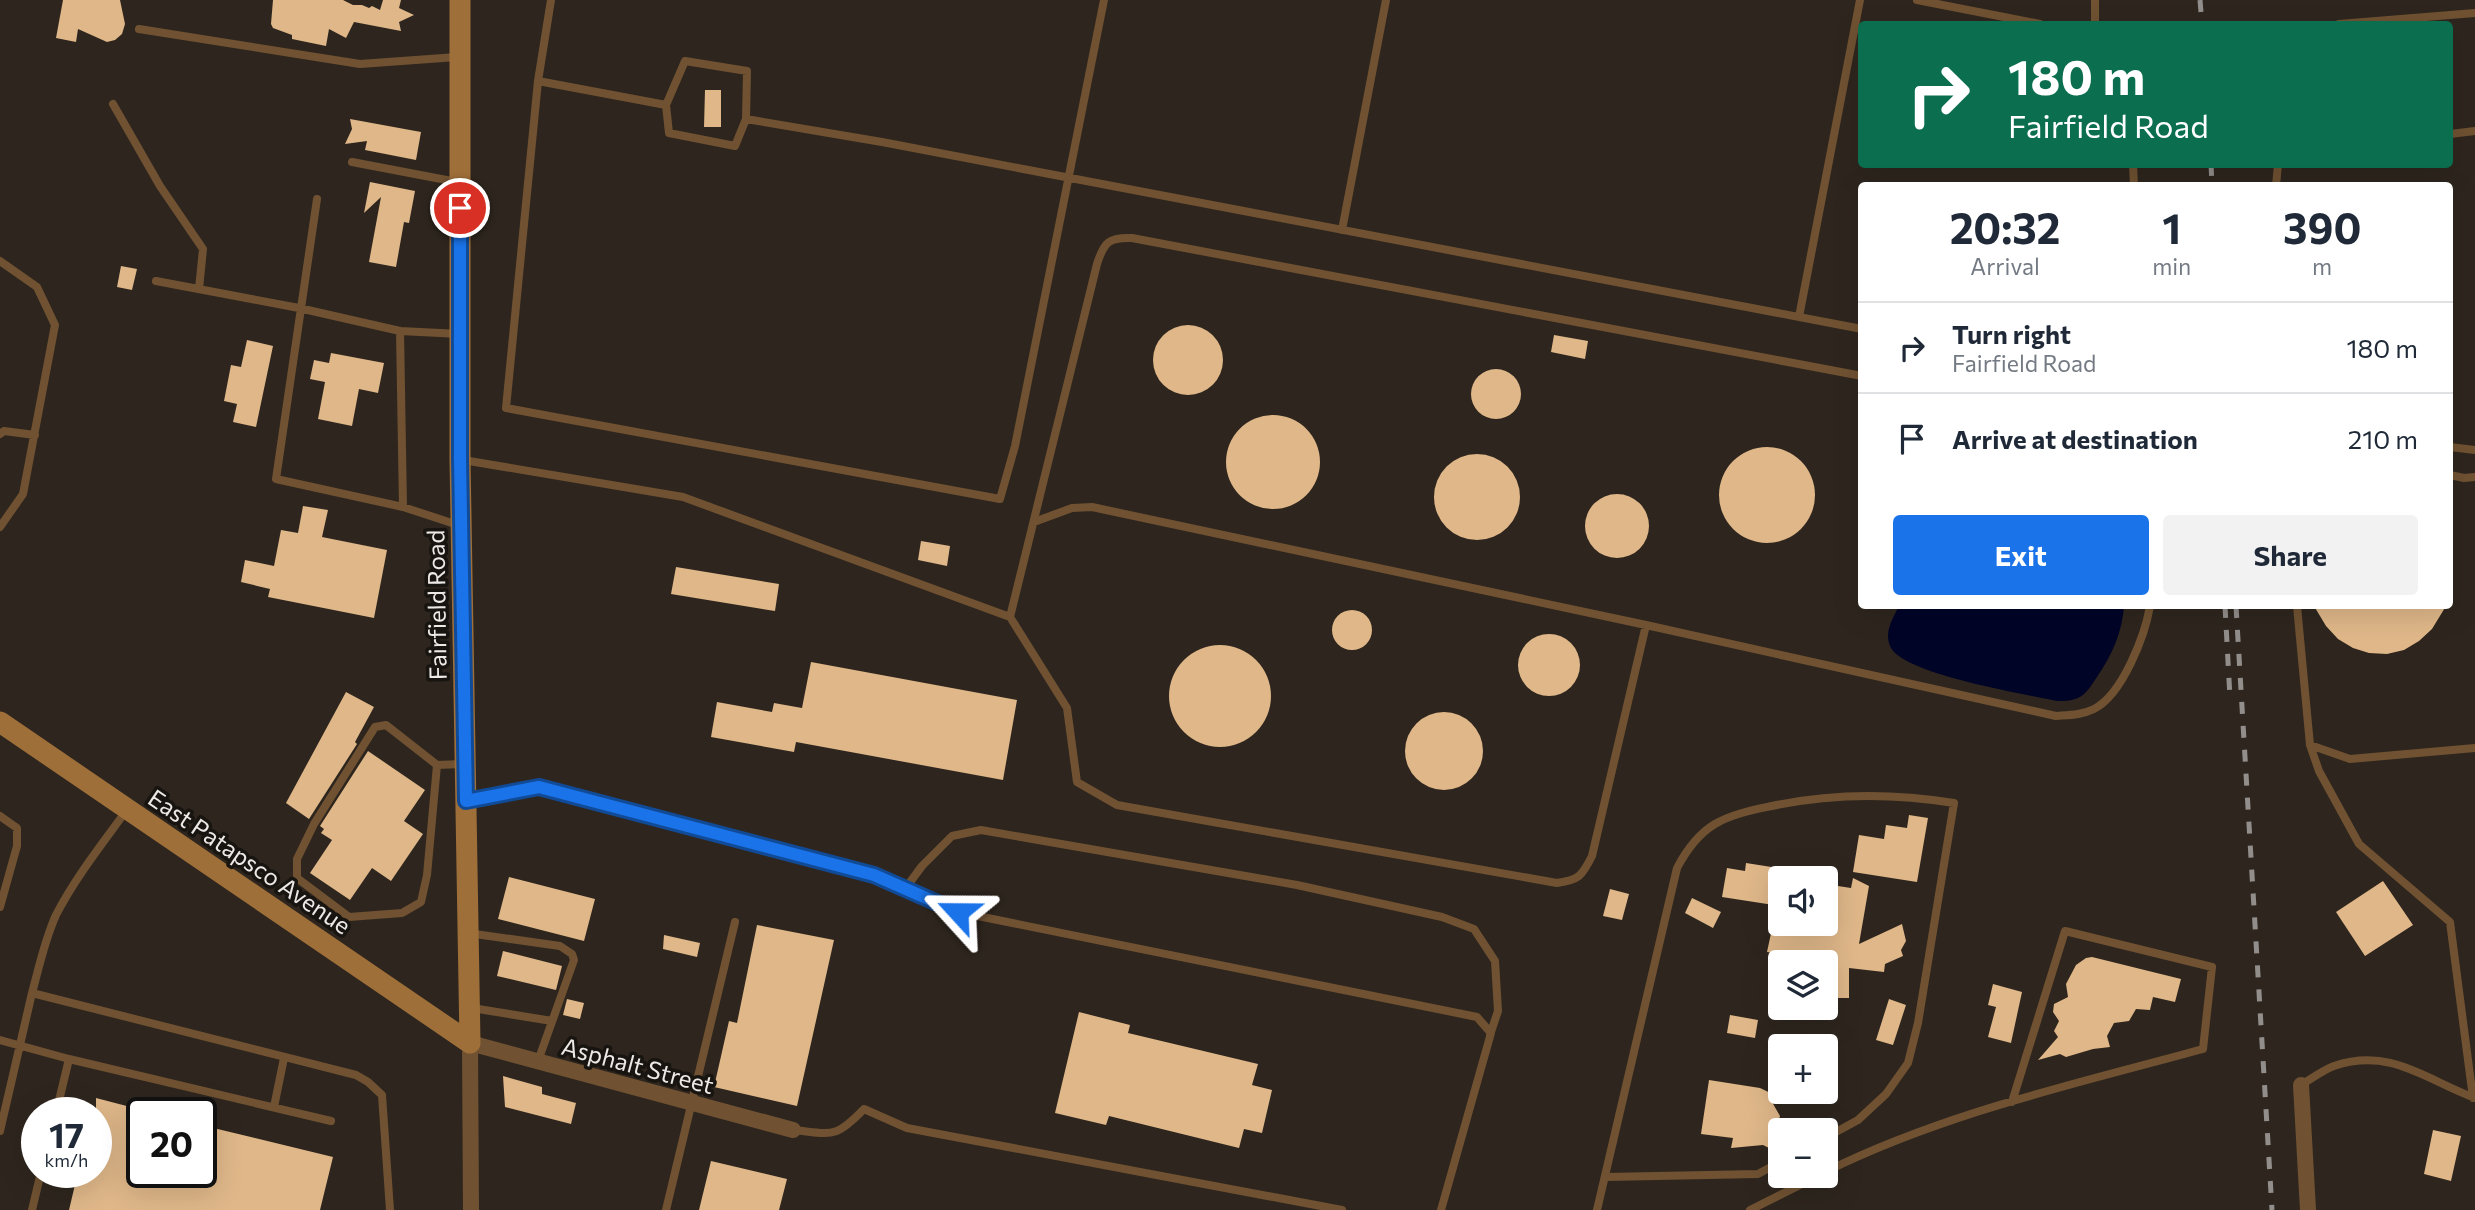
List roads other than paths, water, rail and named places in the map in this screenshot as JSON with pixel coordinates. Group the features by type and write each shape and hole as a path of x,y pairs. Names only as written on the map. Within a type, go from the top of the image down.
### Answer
{"street":[{"name":"Fairfield Road","path":"460,0 460,459 471,1210"},
{"name":"East Patapsco Avenue","path":"0,722 470,1043"},
{"name":"Asphalt Street","path":"470,1043 793,1130"},
{"path":"2301,1085 2308,1210"}],"lane":[{"path":"551,0 538,81 506,408 1000,499 1015,446 1104,0"},
{"path":"1342,230 1387,0"},
{"path":"1798,317 1860,0"},
{"path":"1917,0 2025,21"},
{"path":"2095,0 2095,21"},
{"path":"2376,21 2475,13"},
{"path":"139,29 360,64 460,57"},
{"path":"685,61 747,71 746,119 735,146 669,132 666,106 685,61"},
{"path":"538,81 666,106"},
{"path":"113,104 160,186 203,248 199,289"},
{"path":"746,119 1858,328"},
{"path":"2453,134 2475,131"},
{"path":"352,162 460,183"},
{"path":"317,199 276,479 403,507 461,526"},
{"path":"1010,617 1097,264 1107,242 1117,237 1146,240 1858,375"},
{"path":"0,261 37,287 55,325 23,494 0,527"},
{"path":"156,281 299,308 400,331 460,334"},
{"path":"400,331 403,507"},
{"path":"0,434 4,430 35,435"},
{"path":"2453,447 2475,450"},
{"path":"460,459 683,497 1010,617 1067,708 1077,782 1117,805 1557,883 1573,881 1583,873 1592,856 1646,625"},
{"path":"2453,475 2475,477"},
{"path":"1034,522 1072,509 1091,507 1646,625 2056,716 2075,715 2095,709 2112,693 2130,665 2147,625 2150,609"},
{"path":"2297,609 2310,744 2319,771 2359,844 2451,922 2474,1098"},
{"path":"437,765 427,876 421,902 402,913 349,917 297,878 297,859 314,824 374,727 386,725 437,765 465,764"},
{"path":"2310,744 2350,759 2475,748"},
{"path":"466,801 539,787 874,875 958,912 1477,1017 1491,1033 1441,1210"},
{"path":"1597,1210 1677,868 1688,848 1715,824 1746,811 1808,798 1866,794 1919,797 1954,803 1918,1023 1908,1063 1886,1094 1858,1120 1838,1131"},
{"path":"0,1131 41,960 56,916 88,863 128,809"},
{"path":"0,816 17,828 18,846 0,907"},
{"path":"905,889 922,866 952,836 981,830 1297,886 1442,917 1474,929 1495,961 1498,1011 1489,1038"},
{"path":"666,1210 735,922"},
{"path":"1838,1166 1911,1134 2012,1102 2203,1049 2212,967 2065,931 2012,1102"},
{"path":"468,933 560,946 572,954 574,960 538,1061"},
{"path":"33,993 356,1075 369,1082 382,1095 390,1210"},
{"path":"470,1008 552,1021"},
{"path":"0,1040 331,1121"},
{"path":"274,1107 284,1058"},
{"path":"59,1097 69,1059"},
{"path":"2301,1085 2333,1067 2361,1060 2390,1062 2413,1069 2474,1098"},
{"path":"793,1130 831,1134 841,1132 864,1109 907,1128 1342,1210"},
{"path":"1606,1177 1758,1174 1768,1169"},
{"path":"32,1210 37,1188"},
{"path":"1750,1210 1794,1188"}],"water":[{"path":"1898,609 2124,609 2115,643 2092,684 2080,697 2057,701 1993,688 1916,665 1899,656 1890,646 1890,625"}],"railway":[{"path":"2200,0 2202,21"},
{"path":"2211,168 2212,182"},
{"path":"2225,609 2230,698"},
{"path":"2236,609 2272,1210"}]}
